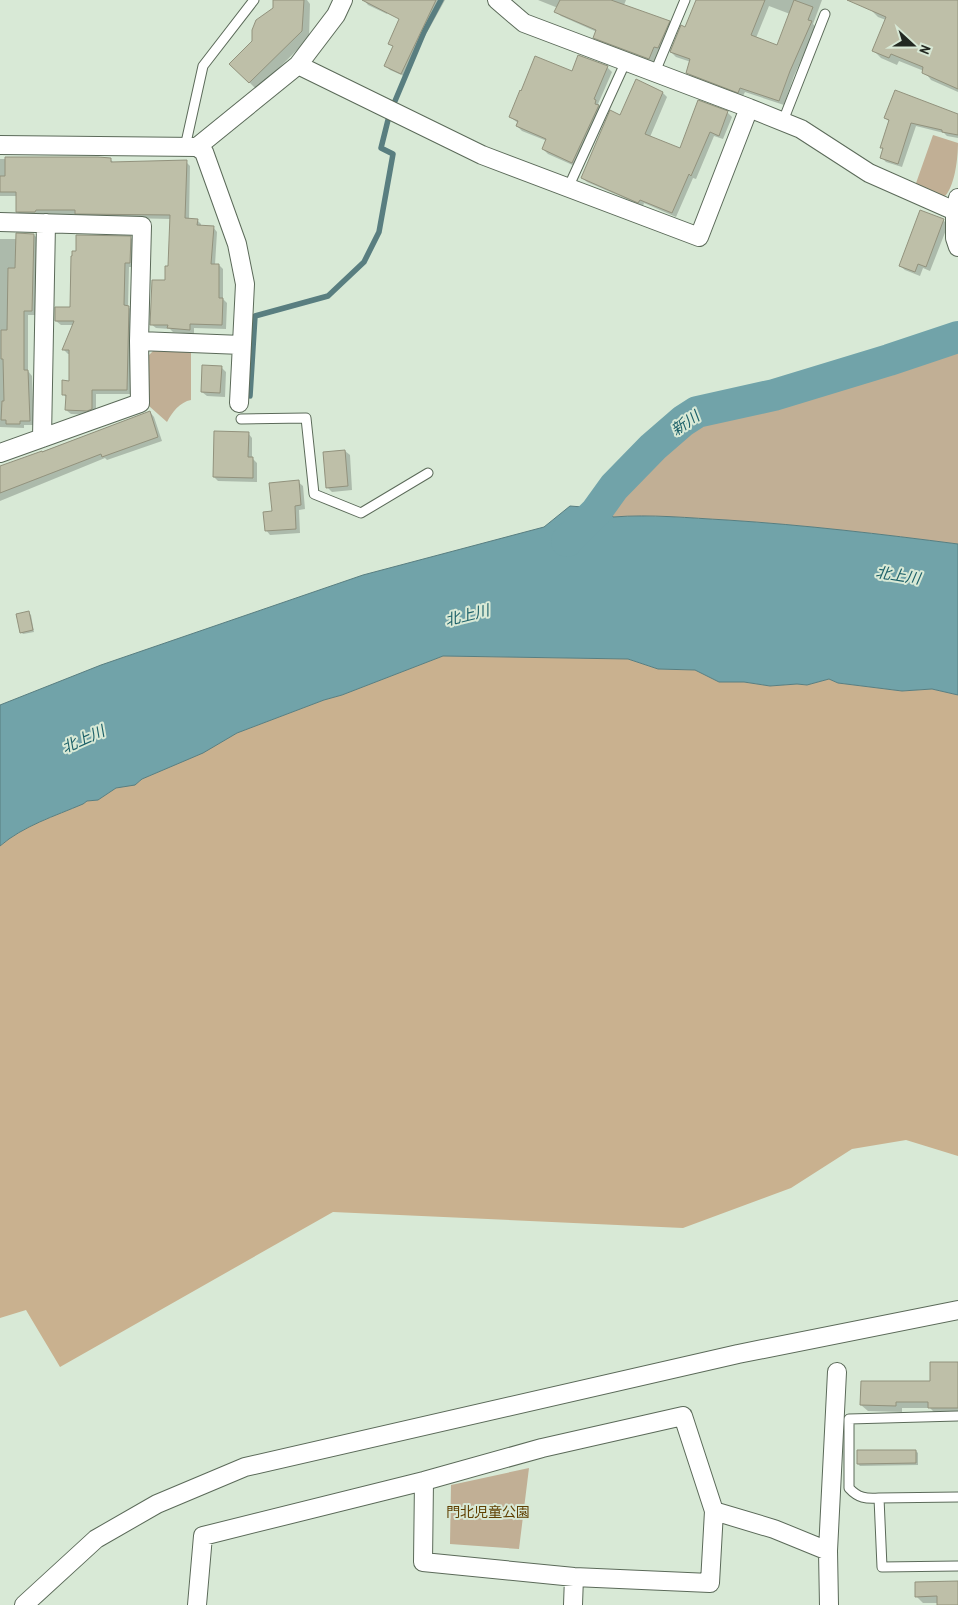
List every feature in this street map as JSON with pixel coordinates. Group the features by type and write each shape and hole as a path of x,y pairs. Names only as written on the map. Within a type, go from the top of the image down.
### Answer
{"street":[{"path":"191,147 298,65 336,15 343,0"},
{"path":"497,0 524,23 783,121 801,129 869,173 956,204 955,238 958,247"},
{"path":"298,65 482,155 698,237 750,108"},
{"path":"0,144 191,147 204,152 237,244 245,284 240,411"},
{"path":"0,222 142,226 139,341 140,403 0,453"},
{"path":"42,438 46,223"},
{"path":"139,341 242,345"},
{"path":"24,1605 96,1539 157,1504 245,1467 738,1354 958,1310"},
{"path":"829,1605 828,1551 837,1372"},
{"path":"197,1605 203,1536 424,1481 542,1448 683,1416 714,1511 710,1583 574,1577 423,1562 424,1481"},
{"path":"714,1511 774,1529 828,1551"},
{"path":"573,1605 574,1577"}],"lane":[{"path":"191,147 203,66 254,0"},
{"path":"656,72 685,0"},
{"path":"783,121 825,14"},
{"path":"568,188 626,61"},
{"path":"240,411 306,418 314,494 361,513 428,473"},
{"path":"958,1416 849,1419 849,1488 855,1495 864,1499 958,1497"},
{"path":"879,1498 882,1567 958,1566"}],"green space":[{"path":"933,135 958,143 953,180 947,194 943,198 915,186"},
{"path":"154,350 191,351 191,400 177,408 167,422 149,406 147,357"},
{"path":"958,353 958,544 756,522 656,516 613,517 608,509 665,455 701,426 879,377"},
{"name":"門北児童公園","path":"529,1468 519,1549 450,1544 451,1485"}],"shaded area":[{"path":"443,656 628,659 658,669 695,670 719,682 744,682 770,686 807,685 829,679 838,683 902,691 932,689 958,695 958,1156 906,1140 852,1149 791,1188 683,1228 333,1212 60,1367 26,1310 0,1318 0,846 40,822 87,801 98,800 116,788 139,782 204,752 237,733"}],"water":[{"name":"北上川","path":"570,506 608,509 613,517 656,516 756,522 958,544 958,695 932,689 902,691 838,683 829,679 807,685 770,686 744,682 719,682 695,670 658,669 628,659 443,656 237,733 203,753 142,779 135,785 116,788 98,800 87,801 40,822 0,846 0,705 101,665 363,575 544,527"}],"building":[{"path":"273,0 304,0 302,31 249,83 229,64 252,41 252,30 256,20 273,8"},
{"path":"362,0 436,0 401,74 384,66 393,46 388,44 399,19"},
{"path":"560,0 611,0 670,21 658,48 654,47 649,59 593,38 596,30 554,12"},
{"path":"696,0 765,0 751,35 777,45 794,0 813,7 808,20 812,21 779,101 740,88 738,93 686,73 690,59 670,52 681,25 685,27"},
{"path":"847,0 958,0 958,89 922,73 923,67 891,54 889,58 872,51 886,17"},
{"path":"578,55 608,66 594,99 596,100 595,104 599,105 572,163 542,149 546,139 516,126 518,121 509,117 535,56 572,71"},
{"path":"636,79 663,92 645,134 680,148 698,100 728,111 719,136 710,132 672,213 640,200 638,203 581,178 610,110 620,115"},
{"path":"895,90 958,114 958,135 911,123 898,164 880,158 883,148 880,148 889,120 884,118"},
{"path":"5,157 98,157 111,158 111,162 187,160 185,218 198,219 197,225 214,226 211,264 219,264 219,298 223,298 222,325 190,324 190,330 167,328 168,325 150,325 152,280 165,280 165,266 168,266 170,215 75,214 75,210 16,212 16,192 0,192 0,176 5,176"},
{"path":"920,210 944,219 926,267 918,264 915,272 899,266"},
{"path":"16,233 34,234 32,311 24,311 24,370 28,370 30,421 20,421 20,424 6,424 6,420 1,420 2,401 4,401 1,330 7,330 8,268 15,268"},
{"path":"76,235 131,236 130,263 125,263 124,305 129,306 127,390 92,390 92,409 87,411 65,410 66,395 62,395 62,380 69,381 69,350 62,350 74,321 55,321 55,307 70,307 71,256 72,251 76,251"},
{"path":"202,365 222,366 220,393 201,392"},
{"path":"150,411 158,437 102,457 101,454 0,493 0,466"},
{"path":"214,431 249,432 248,457 253,457 253,478 213,477"},
{"path":"345,450 348,486 326,488 323,452"},
{"path":"299,480 301,505 295,506 296,529 265,531 263,512 272,511 269,483"},
{"path":"29,611 33,630 20,633 16,614"},
{"path":"930,1362 958,1362 958,1408 928,1408 928,1402 896,1402 896,1406 860,1405 861,1381 930,1381"},
{"path":"857,1450 916,1450 916,1463 857,1464"},
{"path":"958,1581 958,1605 937,1605 937,1596 915,1597 915,1582"}],"waterway":[{"path":"395,101 424,32 441,0"},
{"path":"250,396 255,316 328,296 364,262 379,232 393,154 381,148 388,120"},
{"name":"新川","path":"567,541 596,512 614,487 653,447 683,421 697,412 774,395 958,337"}]}
